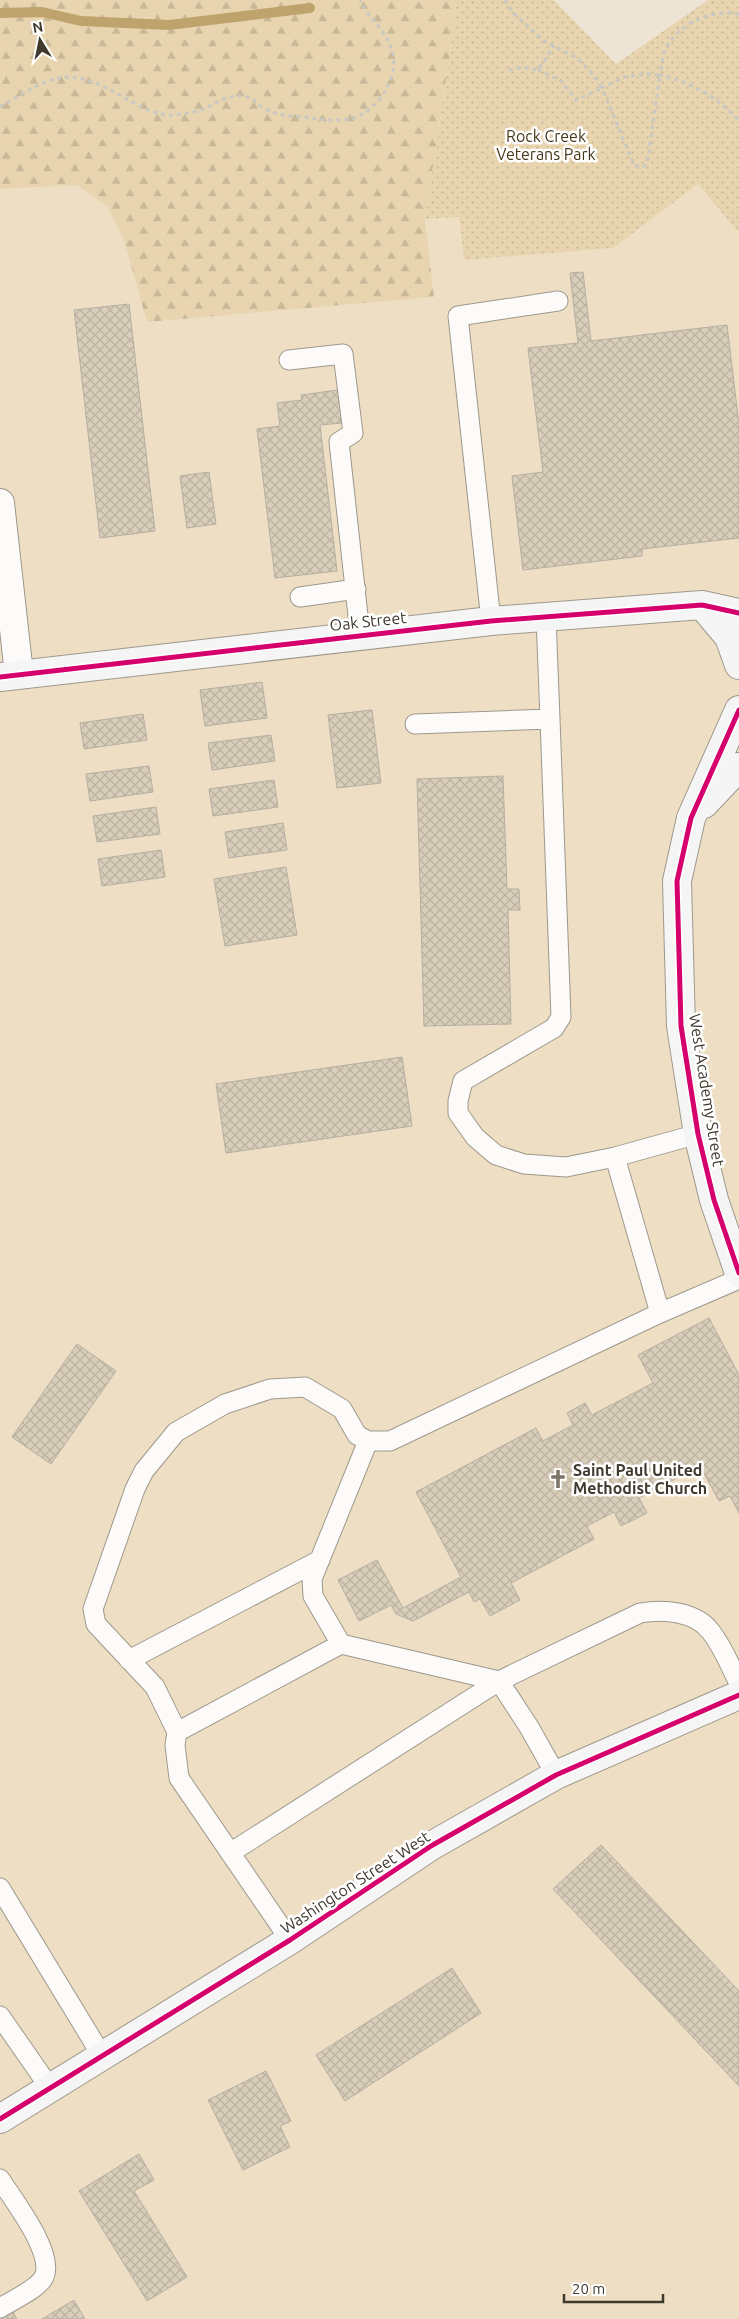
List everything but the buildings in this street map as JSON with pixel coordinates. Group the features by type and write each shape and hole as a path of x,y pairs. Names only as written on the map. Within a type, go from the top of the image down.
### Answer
{"street":[{"path":"0,503 10,676"},
{"name":"Oak Street","path":"10,676 360,634 491,621 702,605 739,613"},
{"path":"702,605 729,636 739,665"},
{"name":"West Academy Street","path":"739,710 691,818 676,881 681,1026 698,1134 714,1200 739,1273"},
{"path":"691,818 739,767"},
{"name":"Washington Street West","path":"0,2119 290,1940 431,1846 556,1775 739,1695"}],"lane":[{"path":"491,621 458,316 558,301"},
{"path":"289,360 343,354 353,432 339,442 360,634"},
{"path":"300,597 356,589"},
{"path":"546,617 561,1017 554,1028 463,1080 458,1101 458,1113 475,1137 496,1155 524,1164 566,1166 615,1157 698,1134"},
{"path":"415,724 550,719"},
{"path":"615,1157 660,1313"},
{"path":"290,1940 179,1778 174,1745 178,1732 155,1687 96,1624 93,1609 144,1471 176,1432 225,1404 270,1389 305,1387 342,1409 357,1436 368,1441 390,1441 660,1313 739,1279"},
{"path":"341,1644 313,1596 312,1579 368,1441"},
{"path":"130,1660 320,1560"},
{"path":"230,1853 499,1681 640,1613 656,1610 689,1615 711,1630 739,1683"},
{"path":"178,1732 341,1644 499,1681 529,1727 556,1775"},
{"path":"0,1888 102,2056"},
{"path":"0,2016 50,2088"},
{"path":"0,2179 39,2241 47,2260 44,2277 36,2286 0,2308"}],"path":[{"path":"0,107 38,84 66,75 92,81 145,110 170,115 202,110 219,100 233,96 250,98 264,109 282,115 338,122 358,116 376,103 388,89 392,73 393,57 388,38 363,7 360,0"},
{"path":"506,0 513,13 544,41 577,58 590,71 602,88 634,165 642,167 648,164 665,49 683,28 703,17 727,12 739,14"},
{"path":"538,70 554,46"},
{"path":"509,70 523,67 538,70 560,80 576,100 632,75 660,75 694,86 717,102 739,122"}],"shaded area":[{"path":"698,184 739,233 739,2319 0,2319 0,189 77,185 108,207 124,241 148,322 434,297 425,219 459,216 464,259 613,248"}],"green space":[{"path":"0,0 455,0 454,26 425,219 434,297 147,322 124,241 108,207 77,185 0,189"},
{"name":"Rock Creek Veterans Park","path":"455,0 554,0 616,64 708,0 739,0 739,233 698,184 613,248 464,260 459,217 425,219 454,26"}],"waterway":[{"path":"0,13 42,12 81,21 169,25 310,8"}],"cycle path":[{"path":"0,677 491,621 702,605 739,613"},
{"path":"739,710 691,818 677,881 681,1026 698,1134 714,1200 739,1273"},
{"path":"0,2119 290,1940 431,1846 556,1775 739,1695"}],"place":[{"name":"Saint Paul United Methodist Church","path":"558,1479"}]}
